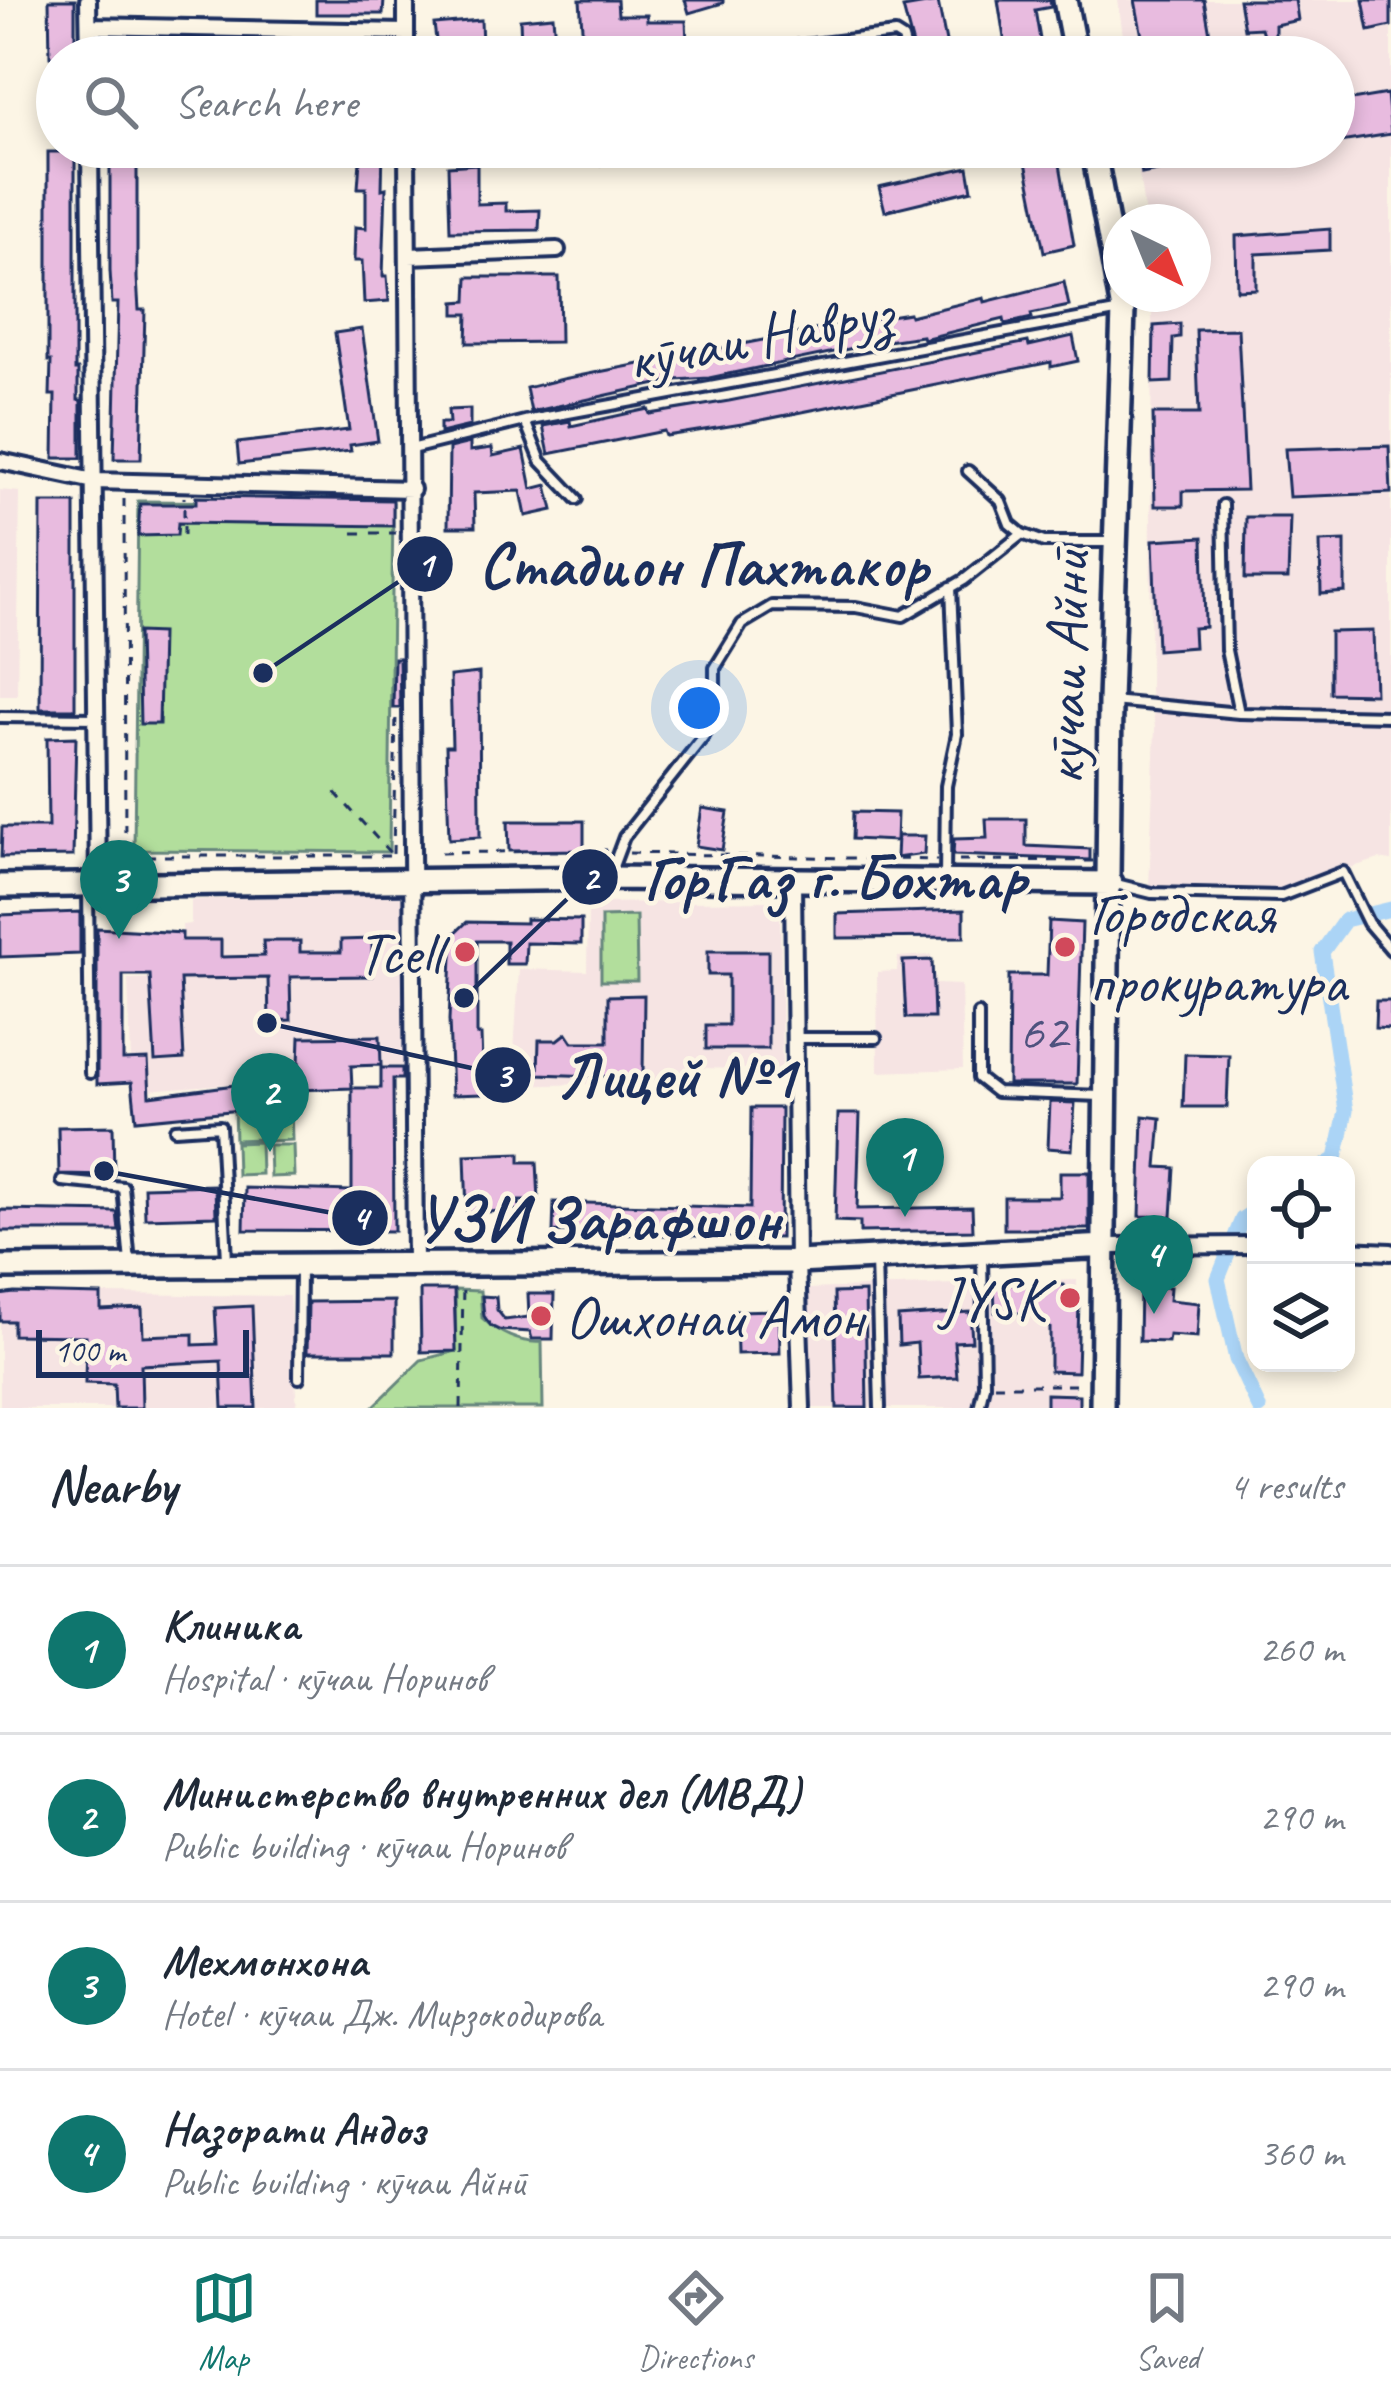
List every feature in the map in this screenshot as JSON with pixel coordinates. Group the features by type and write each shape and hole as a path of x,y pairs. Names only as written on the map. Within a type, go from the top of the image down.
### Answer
{"street":[{"path":"88,0 88,36"},
{"path":"406,0 406,36"},
{"path":"1065,0 1072,36"},
{"path":"88,26 406,32"},
{"path":"90,168 99,718 93,884"},
{"path":"407,168 416,1265"},
{"name":"кӯчаи Айнӣ","path":"1097,168 1103,204"},
{"path":"409,256 557,250"},
{"name":"кӯчаи Айнӣ","path":"1102,1408 1110,701 1123,312"},
{"path":"0,461 94,481 412,490"},
{"path":"0,886 609,878 794,881 945,870 1111,883"},
{"path":"794,881 796,1262 802,1408"},
{"path":"0,1268 796,1262 1106,1246 1247,1245"},
{"path":"1355,1250 1391,1252"}],"lane":[{"name":"кӯчаи Навруз","path":"411,448 525,421 1112,312"},
{"path":"525,421 541,461 577,499"},
{"path":"968,471 1001,501 1010,524 1022,534 1044,542 1115,542"},
{"path":"1223,506 1226,650 1239,713"},
{"path":"609,878 624,837 704,736 715,700 715,668 742,623 772,606 856,607 903,616 1022,534"},
{"path":"945,870 946,786 957,734 951,587"},
{"path":"1110,701 1239,713 1391,716"},
{"path":"0,716 99,718"},
{"path":"1111,883 1153,893 1281,896 1343,872 1368,923 1391,950"},
{"path":"90,1073 93,884"},
{"path":"978,1014 979,1078 986,1088 1108,1095"},
{"path":"795,1038 877,1038"},
{"path":"175,1129 220,1126 227,1268"},
{"path":"62,1181 123,1187 130,1264"},
{"path":"979,1408 984,1385 982,1252"},
{"path":"876,1258 880,1408"},
{"path":"299,1378 300,1266"}],"path":[{"path":"184,535 185,483"},
{"path":"124,488 125,856 392,856"},
{"path":"353,533 398,533"},
{"path":"392,856 396,713"},
{"path":"330,788 392,856"},
{"path":"441,853 619,850 945,870 1096,861"},
{"path":"461,1408 463,1282"},
{"path":"984,1385 1082,1385"}],"shaded area":[{"path":"1118,0 1391,0 1391,861 1379,859 1234,904 1149,889 1155,728 1150,690 1152,312 1211,312 1211,204 1143,204 1138,168 1355,168 1355,36 1123,36"},
{"path":"0,490 20,492 17,695 0,695"},
{"path":"402,892 407,1066 297,1069 295,1079 132,1091 128,979 185,977 182,925 191,924 191,900"},
{"path":"780,901 782,1070 702,1068 700,1081 512,1086 519,969 587,971 588,903"},
{"path":"931,955 936,984 961,985 963,1069 878,1072 877,972 897,971 898,957"},
{"path":"1077,1280 1074,1408 810,1408 807,1289"},
{"path":"0,1293 289,1296 297,1408 0,1408"}],"green space":[{"path":"138,501 393,503 389,852 134,850"},
{"path":"636,916 637,981 601,981 601,917"},
{"path":"258,1108 259,1139 235,1140 234,1109"},
{"path":"267,1109 291,1109 292,1140 268,1141"},
{"path":"260,1142 261,1174 237,1175 236,1143"},
{"path":"269,1145 293,1145 294,1176 270,1177"},
{"path":"455,1290 480,1291 482,1318 495,1328 518,1339 542,1342 543,1408 372,1408 421,1360 456,1351"}],"building":[{"path":"49,0 75,0 75,36 50,36"},
{"path":"316,0 384,0 383,14 316,14"},
{"path":"580,0 617,0 618,15 647,15 647,21 686,21 687,36 583,36"},
{"path":"685,0 723,0 723,3 689,13"},
{"path":"998,0 1050,0 1051,7 1035,10 1039,36 1004,36"},
{"path":"1135,0 1204,0 1210,36 1142,36"},
{"path":"1239,0 1295,0 1298,20 1275,25 1275,36 1263,36 1261,28 1244,29"},
{"path":"1363,0 1391,0 1391,26 1369,31"},
{"path":"938,2 945,36 910,36 903,8"},
{"path":"553,16 555,36 521,36 520,19"},
{"path":"481,20 482,36 436,36 434,24"},
{"path":"1387,94 1391,134 1355,140 1355,99"},
{"path":"48,168 75,168 75,370 81,400 81,458 54,458 55,395 50,395"},
{"path":"110,168 137,168 137,278 139,310 145,310 141,459 114,459 118,303 112,303"},
{"path":"359,168 382,168 383,276 387,276 389,301 364,303 362,261 354,261 355,227 366,228 366,188 358,188"},
{"path":"448,168 477,168 477,204 506,203 506,211 540,210 539,230 450,231"},
{"path":"968,168 972,190 885,211 879,187"},
{"path":"1027,168 1061,168 1074,245 1044,252"},
{"path":"1330,229 1330,250 1256,254 1256,289 1237,290 1236,236"},
{"path":"468,277 559,277 560,342 467,343 468,314 455,314 455,302 467,301"},
{"path":"1064,282 1069,306 1031,314 1032,318 1005,324 1004,319 923,339 887,341 709,378 675,380 531,412 526,388 871,319 910,316 984,298 985,302"},
{"path":"1180,324 1180,337 1173,338 1172,382 1153,383 1154,326"},
{"path":"362,329 378,441 350,445 351,451 239,464 237,443 349,430 335,333"},
{"path":"1238,329 1246,490 1183,491 1183,506 1155,506 1153,414 1199,414 1196,330"},
{"path":"1073,336 1078,361 1051,367 1051,362 742,424 666,436 664,431 549,454 543,426 570,421 571,426 648,409 650,414 729,401"},
{"path":"470,409 470,426 440,433 440,423 449,423 448,410"},
{"path":"470,443 470,451 492,448 493,456 524,449 532,489 547,485 553,510 526,516 521,491 474,493 475,527 448,527 449,448"},
{"path":"1389,446 1391,493 1289,497 1285,449"},
{"path":"196,497 393,500 393,526 178,523 177,535 138,536 140,504 196,504"},
{"path":"41,503 75,503 75,709 40,709"},
{"path":"1246,517 1290,517 1288,579 1245,579"},
{"path":"1203,537 1205,627 1193,628 1194,647 1157,650 1153,540"},
{"path":"1345,541 1345,592 1321,594 1320,542"},
{"path":"1373,631 1375,694 1330,693 1330,632"},
{"path":"138,632 161,633 159,724 140,724"},
{"path":"394,658 399,658 400,708 393,708"},
{"path":"479,673 480,837 449,839 450,676"},
{"path":"76,737 73,856 1,857 2,827 48,827 47,738"},
{"path":"702,808 728,812 722,850 696,846"},
{"path":"853,812 897,813 896,841 852,839"},
{"path":"986,819 1026,819 1026,846 1090,849 1090,860 953,855 954,839 987,838"},
{"path":"508,821 584,821 584,850 509,851"},
{"path":"897,836 925,836 924,854 896,858"},
{"path":"964,910 964,937 837,938 837,914"},
{"path":"80,912 80,954 0,957 0,915"},
{"path":"526,919 581,920 581,944 526,943 525,964 506,964 506,941 477,941 477,1035 481,1035 483,1094 452,1095 453,935 467,922 526,923"},
{"path":"1049,921 1082,923 1077,1084 1008,1084 1009,975 1047,975"},
{"path":"97,928 182,933 182,940 221,940 221,957 264,956 263,941 300,941 300,952 341,952 341,940 372,939 372,976 290,977 291,1020 269,1021 268,978 180,979 184,1059 155,1061 150,975 123,975 123,1060 148,1059 150,1096 258,1082 259,1091 270,1090 271,1107 136,1120 132,1082 97,1084"},
{"path":"708,951 768,951 768,1049 706,1049 706,1025 728,1025 728,975 708,975"},
{"path":"932,960 934,1018 906,1018 903,961"},
{"path":"644,995 643,1074 538,1074 539,1040 558,1040 567,1033 573,1042 608,1042 608,996"},
{"path":"1376,1001 1391,1001 1391,1029 1375,1028"},
{"path":"380,1036 381,1065 351,1066 352,1088 298,1090 300,1037"},
{"path":"1185,1054 1229,1055 1227,1107 1183,1107"},
{"path":"381,1068 402,1068 402,1079 393,1079 394,1231 244,1230 245,1188 352,1191 352,1088 381,1088"},
{"path":"1050,1102 1075,1103 1072,1150 1048,1148"},
{"path":"751,1108 781,1108 780,1238 553,1232 554,1202 750,1208"},
{"path":"838,1114 860,1114 857,1209 972,1207 973,1230 860,1232 860,1222 835,1221"},
{"path":"1143,1116 1161,1118 1157,1167 1175,1168 1172,1217 1140,1216"},
{"path":"113,1126 114,1175 59,1174 58,1127"},
{"path":"520,1153 520,1162 537,1162 539,1201 519,1201 520,1210 467,1213 465,1155"},
{"path":"1060,1172 1089,1172 1089,1229 1004,1229 1004,1197 1060,1197"},
{"path":"215,1185 216,1216 145,1218 144,1187"},
{"path":"0,1210 117,1212 119,1231 0,1231"},
{"path":"994,1283 1063,1285 1079,1301 1077,1372 1050,1371 1050,1328 1035,1314 995,1312"},
{"path":"1140,1287 1170,1287 1169,1300 1199,1303 1197,1337 1169,1335 1168,1342 1139,1341"},
{"path":"420,1290 454,1290 456,1351 421,1352"},
{"path":"865,1292 867,1408 837,1408 834,1293"},
{"name":"Ошхонаи Амон","path":"528,1294 554,1294 553,1339 499,1330 484,1316 482,1296 496,1297 497,1310 505,1320 529,1317"},
{"path":"0,1295 101,1295 101,1310 142,1308 143,1336 193,1334 193,1345 217,1344 215,1308 252,1306 256,1408 223,1408 221,1361 141,1365 142,1408 115,1408 114,1384 85,1383 86,1336 13,1335 13,1321 0,1321"},
{"path":"394,1301 394,1353 307,1353 308,1302"},
{"path":"779,1310 780,1353 737,1354 736,1311"},
{"path":"970,1312 972,1341 954,1342 957,1377 919,1379 917,1343 899,1345 898,1317"},
{"path":"1046,1394 1079,1395 1079,1408 1046,1408"}],"waterway":[{"path":"1337,1156 1346,1111 1322,952 1345,920 1391,909"},
{"path":"1247,1216 1218,1279 1236,1359 1259,1408"}],"place":[{"name":"Стадион Пахтакор","path":"263,673"},
{"name":"Мехмонхона","path":"119,939"},
{"name":"Городская прокуратура","path":"1065,947"},
{"name":"Tcell","path":"465,952"},
{"name":"ГорГаз г. Бохтар","path":"464,998"},
{"name":"Лицей №1","path":"267,1023"},
{"name":"Министерство внутренних дел (МВД)","path":"270,1152"},
{"name":"УЗИ Зарафшон","path":"104,1171"},
{"name":"Клиника","path":"905,1217"},
{"name":"JYSK","path":"1070,1298"},
{"name":"Назорати Андоз","path":"1154,1314"},
{"name":"Ошхонаи Амон","path":"541,1316"}]}
